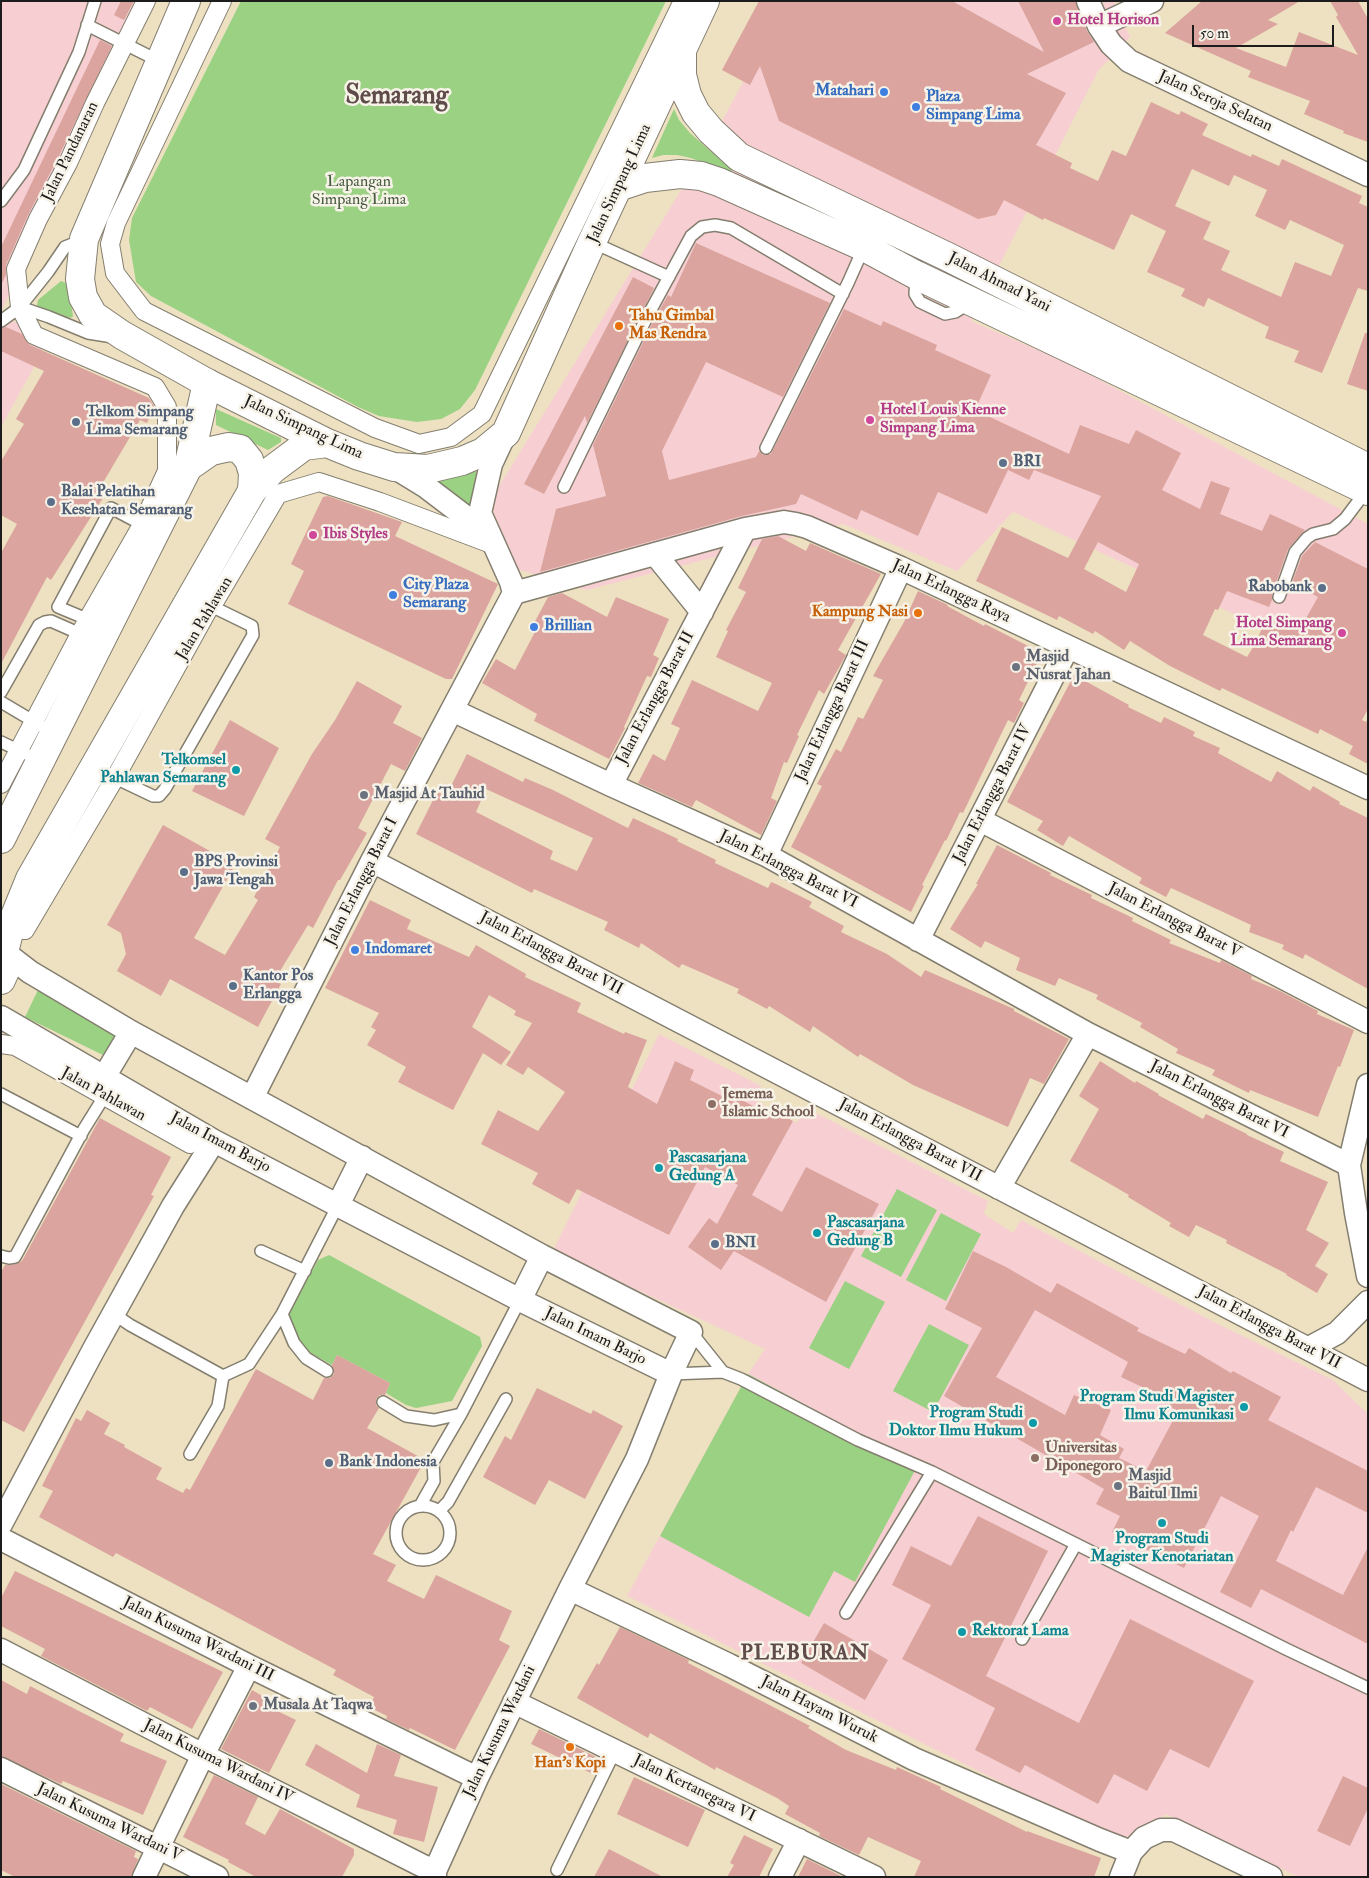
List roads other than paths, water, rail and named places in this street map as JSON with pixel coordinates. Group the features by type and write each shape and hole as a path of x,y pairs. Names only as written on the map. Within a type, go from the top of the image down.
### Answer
{"main road":[{"name":"Jalan Simpang Lima","path":"186,1 84,239 80,279 82,297 93,315 122,335 207,382 327,442 359,456 394,467 428,469 462,461 483,452 506,433 592,242 705,1"},
{"name":"Jalan Ahmad Yani","path":"682,53 682,75 687,95 696,113 711,131 739,156 948,257 1367,484"},
{"name":"Jalan Ahmad Yani","path":"618,187 645,178 680,174 701,176 719,182 864,247 916,275 1367,484"},
{"path":"1,839 30,756 149,528 188,467 207,382"},
{"name":"Jalan Pahlawan","path":"1,980 5,971 7,940 30,880 104,773 202,602 252,492 273,469 304,446 327,442"},
{"path":"188,467 211,451 229,447 240,448 249,460 252,472 252,492"}],"street":[{"name":"Jalan Pandanaran","path":"20,307 16,269 38,219 68,164 95,104 146,1"},
{"name":"Jalan Simpang Lima","path":"222,1 116,223 110,244 115,273 144,311 375,428 419,444 451,437 482,414 683,1"},
{"name":"Jalan Seroja Selatan","path":"1088,1 1098,26 1111,44 1129,61 1368,175"},
{"path":"1098,26 1152,1"},
{"path":"20,307 34,335 155,387 167,408 167,471 149,528"},
{"path":"506,433 491,464 480,513 511,582 514,593"},
{"path":"394,467 425,486 491,540"},
{"name":"Jalan Pahlawan","path":"202,602 278,494 319,482 491,540"},
{"name":"Jalan Erlangga Raya","path":"514,593 745,529 784,522 796,524 901,568 1368,788"},
{"name":"Jalan Erlangga Barat II","path":"610,785 745,529"},
{"name":"Jalan Erlangga Barat II","path":"655,554 702,612"},
{"name":"Jalan Erlangga Barat III","path":"766,855 901,568"},
{"name":"Jalan Erlangga Barat I","path":"252,1098 372,860 514,593"},
{"name":"Jalan Erlangga Barat IV","path":"918,940 1068,647"},
{"name":"Jalan Erlangga Barat VI","path":"452,710 610,785 766,855 1088,1034 1349,1165"},
{"path":"1,784 30,756"},
{"name":"Jalan Erlangga Barat V","path":"980,820 1368,1022"},
{"name":"Jalan Erlangga Barat VII","path":"372,860 1368,1380"},
{"path":"7,940 30,972 131,1032 542,1256 691,1332 671,1374 637,1459 570,1588"},
{"name":"Jalan Imam Barjo","path":"1,1017 107,1085 520,1300 671,1374"},
{"path":"107,1085 131,1032"},
{"path":"998,1188 1088,1034"},
{"name":"Jalan Pahlawan","path":"1,1044 15,1046 107,1085"},
{"path":"1368,1085 1349,1165 1368,1276"},
{"path":"1,1524 173,1206 205,1136"},
{"path":"338,1205 362,1157"},
{"path":"520,1300 542,1256"},
{"path":"1309,1348 1337,1333 1368,1302"},
{"name":"Jalan Kusuma Wardani III","path":"1,1539 249,1666 477,1778"},
{"name":"Jalan Kusuma Wardani","path":"435,1874 477,1778 570,1588"},
{"name":"Jalan Hayam Wuruk","path":"570,1588 729,1665 914,1759 1131,1852"},
{"name":"Jalan Kusuma Wardani IV","path":"1,1650 421,1865 435,1874"},
{"path":"144,1877 203,1755 249,1666"},
{"name":"Jalan Kertanegara VI","path":"514,1702 874,1877"},
{"name":"Jalan Kusuma Wardani V","path":"1,1769 158,1846 216,1877"},
{"path":"1121,1877 1131,1852 1144,1838 1161,1830 1174,1830 1271,1877"},
{"path":"780,1877 798,1840"}],"lane":[{"path":"1,201 24,170 79,52 95,1"},
{"path":"87,25 160,60"},
{"path":"564,487 646,319 691,236 702,227 715,225 731,228 843,294"},
{"path":"1,321 20,307 48,272 64,247 84,239"},
{"path":"592,242 669,277"},
{"path":"766,448 843,294 864,247"},
{"path":"20,307 49,316 88,333 111,338 122,335"},
{"path":"1279,597 1295,552 1313,534 1333,529 1345,519 1367,484"},
{"path":"94,631 58,607 111,508 149,528"},
{"path":"104,773 152,796 159,796 165,790 253,635 252,626 202,602"},
{"path":"1,692 39,625 51,621 94,631"},
{"path":"1,702 45,728"},
{"path":"1,742 30,756"},
{"path":"1,1256 15,1257 107,1085"},
{"path":"1,1094 81,1136"},
{"path":"223,1376 249,1364 282,1314 338,1205"},
{"path":"261,1251 305,1271"},
{"path":"420,1506 434,1480 433,1462 461,1414 520,1300"},
{"path":"114,1314 130,1325 223,1376"},
{"path":"282,1314 294,1343 306,1358 327,1371"},
{"path":"691,1332 723,1372"},
{"path":"671,1374 723,1372 741,1379 858,1440 932,1472 1286,1650 1368,1688"},
{"path":"190,1454 218,1406 223,1376"},
{"path":"439,1510 448,1502 506,1399"},
{"path":"384,1402 406,1416 434,1420 461,1414"},
{"path":"846,1613 932,1472"},
{"path":"420,1506 433,1507 439,1510 446,1517 450,1525 449,1543 444,1551 437,1557 420,1560 404,1553 396,1537 396,1528 404,1513 420,1506"},
{"path":"1022,1639 1076,1544"},
{"path":"557,1870 615,1751"}],"place":[{"name":"Hotel Horison","path":"1057,21"},
{"name":"Matahari","path":"884,92"},
{"name":"Plaza Simpang Lima","path":"916,107"},
{"name":"Tahu Gimbal Mas Rendra","path":"619,326"},
{"name":"Hotel Louis Kienne Simpang Lima","path":"870,420"},
{"name":"Telkom Simpang Lima Semarang","path":"76,422"},
{"name":"BRI","path":"1003,463"},
{"name":"Balai Pelatihan Kesehatan Semarang","path":"51,502"},
{"name":"Ibis Styles","path":"313,535"},
{"name":"Rabobank","path":"1322,588"},
{"name":"City Plaza Semarang","path":"393,595"},
{"name":"Kampung Nasi","path":"918,613"},
{"name":"Brillian","path":"534,627"},
{"name":"Hotel Simpang Lima Semarang","path":"1342,633"},
{"name":"Masjid Nusrat Jahan","path":"1016,667"},
{"name":"Telkomsel Pahlawan Semarang","path":"236,770"},
{"name":"Masjid At Tauhid","path":"364,795"},
{"name":"BPS Provinsi Jawa Tengah","path":"184,872"},
{"name":"Indomaret","path":"355,950"},
{"name":"Kantor Pos Erlangga","path":"233,986"},
{"name":"Jemema Islamic School","path":"712,1104"},
{"name":"Pascasarjana Gedung A","path":"659,1168"},
{"name":"Pascasarjana Gedung B","path":"817,1233"},
{"name":"BNI","path":"715,1244"},
{"name":"Program Studi Magister Ilmu Komunikasi","path":"1244,1407"},
{"name":"Program Studi Doktor Ilmu Hukum","path":"1033,1423"},
{"name":"Universitas Diponegoro","path":"1035,1458"},
{"name":"Bank Indonesia","path":"329,1463"},
{"name":"Masjid Baitul Ilmi","path":"1118,1486"},
{"name":"Program Studi Magister Kenotariatan","path":"1162,1523"},
{"name":"Rektorat Lama","path":"962,1632"},
{"name":"Musala At Taqwa","path":"253,1706"},
{"name":"Han's Kopi","path":"570,1747"}],"district":[{"name":"Semarang","path":"397,97"},
{"name":"PLEBURAN","path":"805,1654"}],"park label":[{"name":"Lapangan Simpang Lima","path":"359,192"}]}
